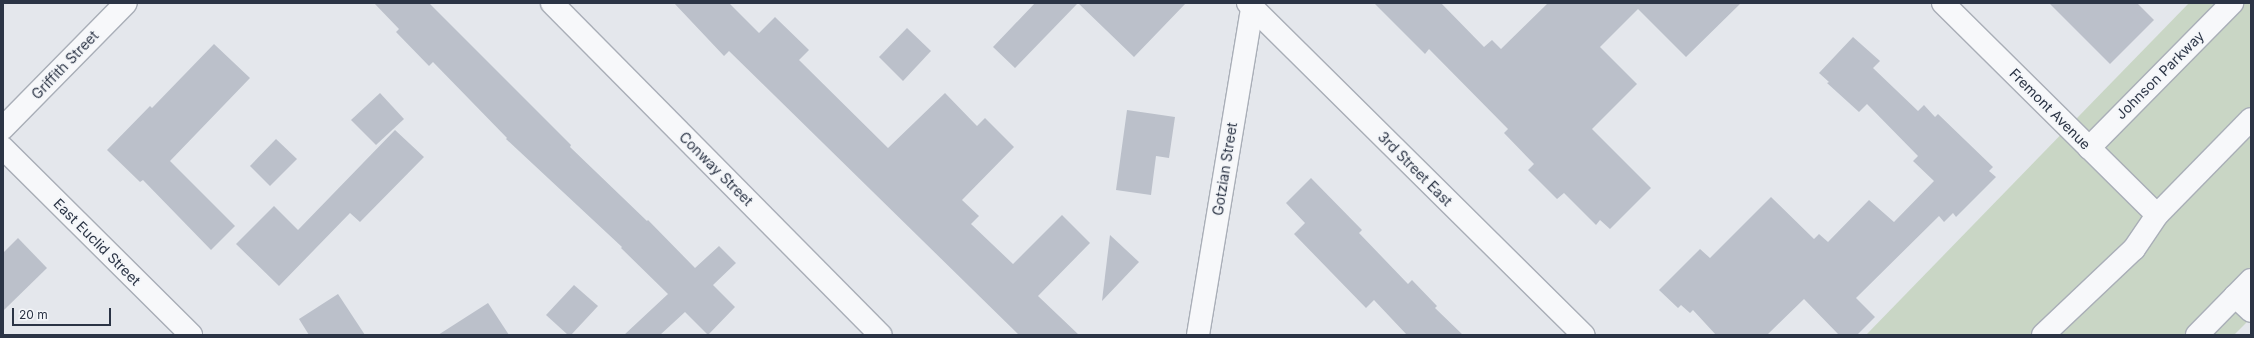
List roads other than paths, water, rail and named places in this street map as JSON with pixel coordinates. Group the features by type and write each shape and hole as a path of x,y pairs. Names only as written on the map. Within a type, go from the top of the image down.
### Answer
{"street":[{"name":"Griffith Street","path":"3,128 126,3"},
{"name":"Conway Street","path":"552,3 880,335"},
{"name":"Fremont Avenue","path":"1942,3 2157,214"},
{"name":"Johnson Parkway","path":"2090,148 2232,3"},
{"name":"Gotzian Street","path":"1198,335 1251,4"},
{"name":"3rd Street East","path":"1251,4 1583,335"},
{"path":"2043,335 2134,249 2157,214 2251,119"},
{"name":"East Euclid Street","path":"3,148 191,335"},
{"path":"2197,335 2251,280"},
{"path":"2235,296 2251,311"}]}
